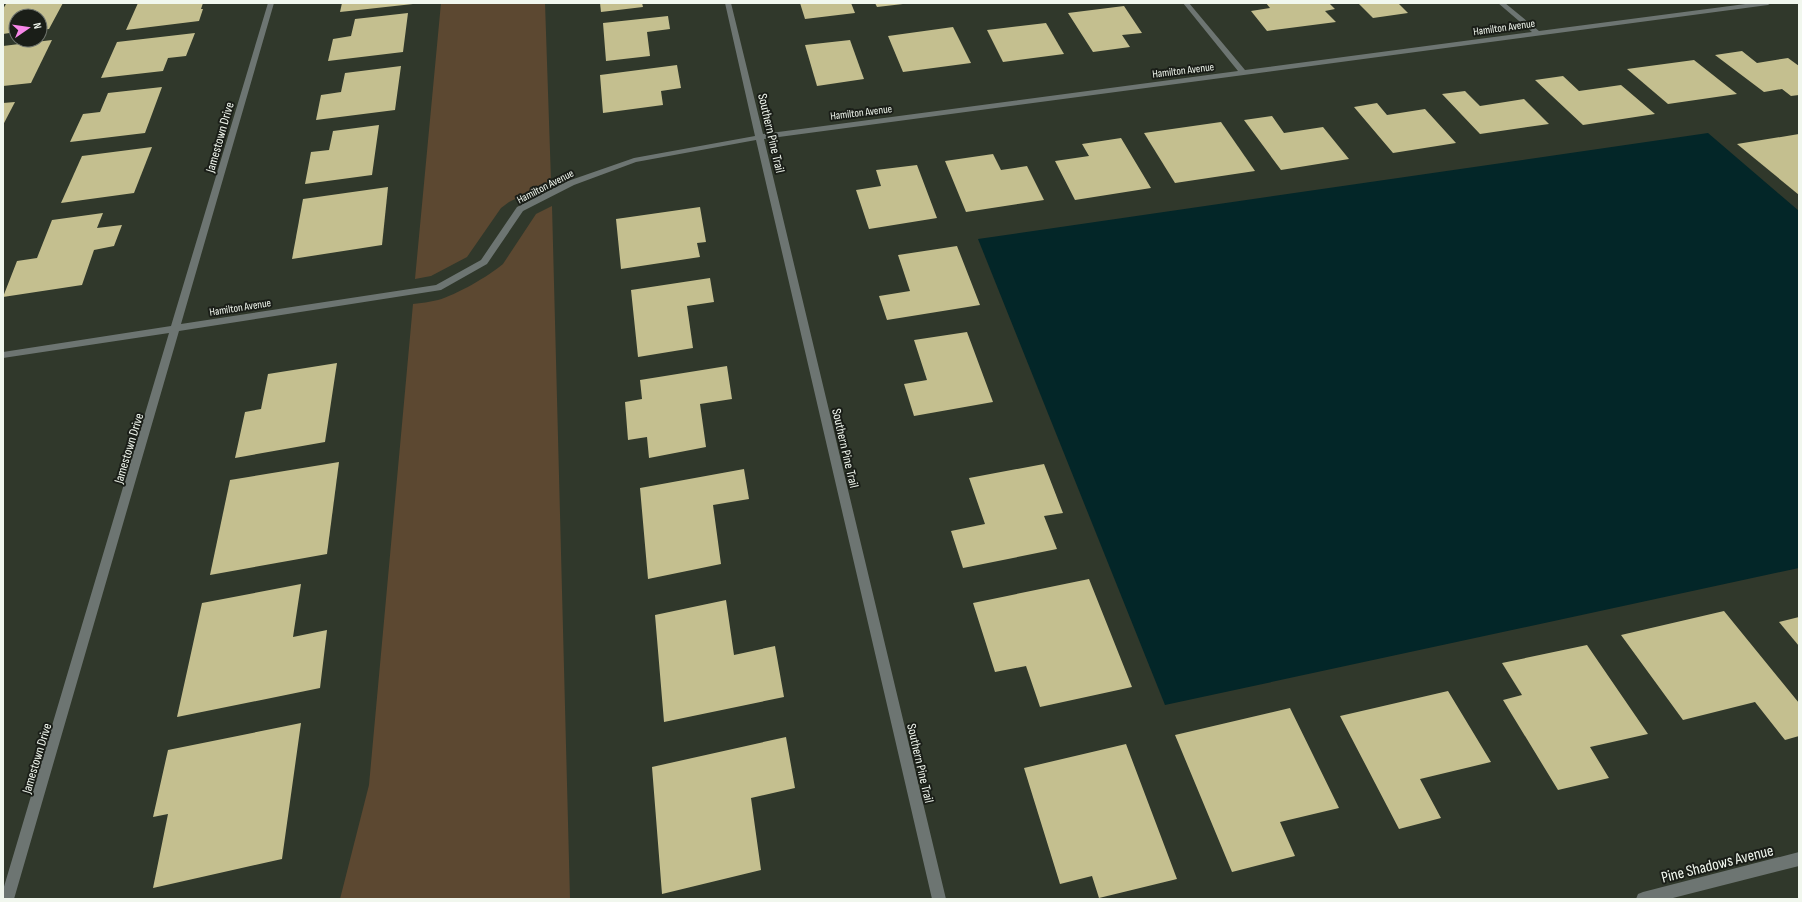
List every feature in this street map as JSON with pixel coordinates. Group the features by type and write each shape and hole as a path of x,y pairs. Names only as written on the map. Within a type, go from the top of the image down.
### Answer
{"street":[{"name":"Jamestown Drive","path":"8,899 272,3"},
{"name":"Southern Pine Trail","path":"728,3 939,899"},
{"path":"1186,3 1243,74"},
{"path":"1501,3 1538,34"},
{"name":"Hamilton Avenue","path":"3,355 438,288 484,262 520,209 571,183 634,160 760,137 1768,3"},
{"name":"Pine Shadows Avenue","path":"1643,899 1799,860"}],"shaded area":[{"path":"441,3 545,3 551,181 509,202 501,208 467,257 431,276 415,279"},
{"path":"552,206 570,899 340,899 369,785 413,304 445,298 472,285 497,269 503,264 536,214"}],"water":[{"path":"1708,133 1799,211 1799,568 1165,705 978,239"}],"building":[{"path":"63,3 48,29 48,8 8,8 8,33 3,34 3,9 6,4"},
{"path":"138,3 203,3 201,9 203,9 199,21 126,30"},
{"path":"342,3 413,3 413,4 340,12"},
{"path":"600,3 642,3 643,7 601,12"},
{"path":"800,3 851,3 855,13 805,19"},
{"path":"875,3 903,3 903,4 877,7"},
{"path":"1266,3 1329,3 1335,9 1325,11 1336,22 1267,31 1251,11 1270,8"},
{"path":"1358,3 1398,3 1408,13 1373,18"},
{"path":"1124,6 1142,33 1122,35 1130,47 1093,52 1068,13"},
{"path":"408,13 403,52 328,61 333,39 351,36 355,19"},
{"path":"668,16 670,29 647,32 650,56 606,61 603,23"},
{"path":"1046,23 1064,54 1003,62 987,30"},
{"path":"953,27 971,63 903,72 888,36"},
{"path":"195,33 186,56 168,58 163,71 101,78 117,42"},
{"path":"48,40 52,40 31,83 3,86 3,46 8,45 8,48 48,48"},
{"path":"850,40 864,79 817,86 805,45"},
{"path":"1742,51 1757,63 1788,58 1799,66 1799,95 1791,96 1782,89 1764,92 1715,55"},
{"path":"1694,60 1737,94 1668,104 1627,69"},
{"path":"677,65 681,88 661,91 663,105 603,113 600,75"},
{"path":"401,66 395,110 316,120 321,95 341,92 345,73"},
{"path":"1563,76 1579,91 1621,85 1655,114 1583,125 1535,80"},
{"path":"162,87 145,133 70,142 83,114 100,112 108,93"},
{"path":"1465,91 1480,106 1524,99 1549,124 1480,134 1442,94"},
{"path":"15,102 3,125 3,103"},
{"path":"1377,103 1387,115 1425,109 1456,143 1393,153 1354,107"},
{"path":"1272,116 1284,133 1323,127 1349,159 1281,170 1244,120"},
{"path":"1221,122 1255,171 1175,183 1144,133"},
{"path":"379,125 372,175 305,184 311,152 329,150 333,131"},
{"path":"1799,134 1799,195 1737,144"},
{"path":"1121,138 1151,188 1075,200 1055,161 1089,156 1082,144"},
{"path":"152,147 134,193 61,203 82,156"},
{"path":"993,154 1001,170 1027,166 1044,200 966,212 945,161"},
{"path":"917,165 937,218 869,229 856,190 881,186 876,170"},
{"path":"388,187 382,245 292,259 303,199"},
{"path":"700,207 706,242 697,243 700,257 621,269 616,219"},
{"path":"103,213 97,228 122,225 114,246 94,250 82,285 3,297 17,261 37,258 52,220"},
{"path":"957,246 980,305 887,320 879,296 910,291 898,255"},
{"path":"710,278 714,302 687,306 693,348 638,357 631,290"},
{"path":"967,332 993,402 914,416 904,384 927,380 914,340"},
{"path":"337,363 325,442 235,458 245,412 261,409 268,374"},
{"path":"727,366 732,399 700,404 706,447 649,458 647,437 628,440 625,402 642,399 640,380"},
{"path":"339,462 327,554 210,575 230,480"},
{"path":"1044,464 1063,513 1044,516 1057,549 963,568 951,531 985,524 969,478"},
{"path":"744,469 749,499 713,505 721,564 648,579 640,488"},
{"path":"1089,579 1132,687 1040,707 1026,666 995,672 973,603"},
{"path":"301,584 293,637 327,630 320,688 177,717 202,603"},
{"path":"726,600 734,655 775,646 784,697 664,722 655,615"},
{"path":"1724,611 1799,703 1799,736 1785,740 1755,702 1683,720 1621,635"},
{"path":"1799,617 1799,646 1779,622"},
{"path":"1587,645 1648,734 1590,747 1609,778 1558,790 1503,700 1522,695 1502,663"},
{"path":"1448,691 1491,762 1420,779 1441,818 1399,829 1340,716"},
{"path":"1290,708 1339,808 1280,822 1295,856 1232,872 1175,735"},
{"path":"301,723 282,859 153,888 168,814 153,817 168,750"},
{"path":"786,737 795,788 751,798 761,870 662,894 652,767"},
{"path":"1126,744 1177,879 1099,898 1092,876 1060,884 1024,768"}]}
